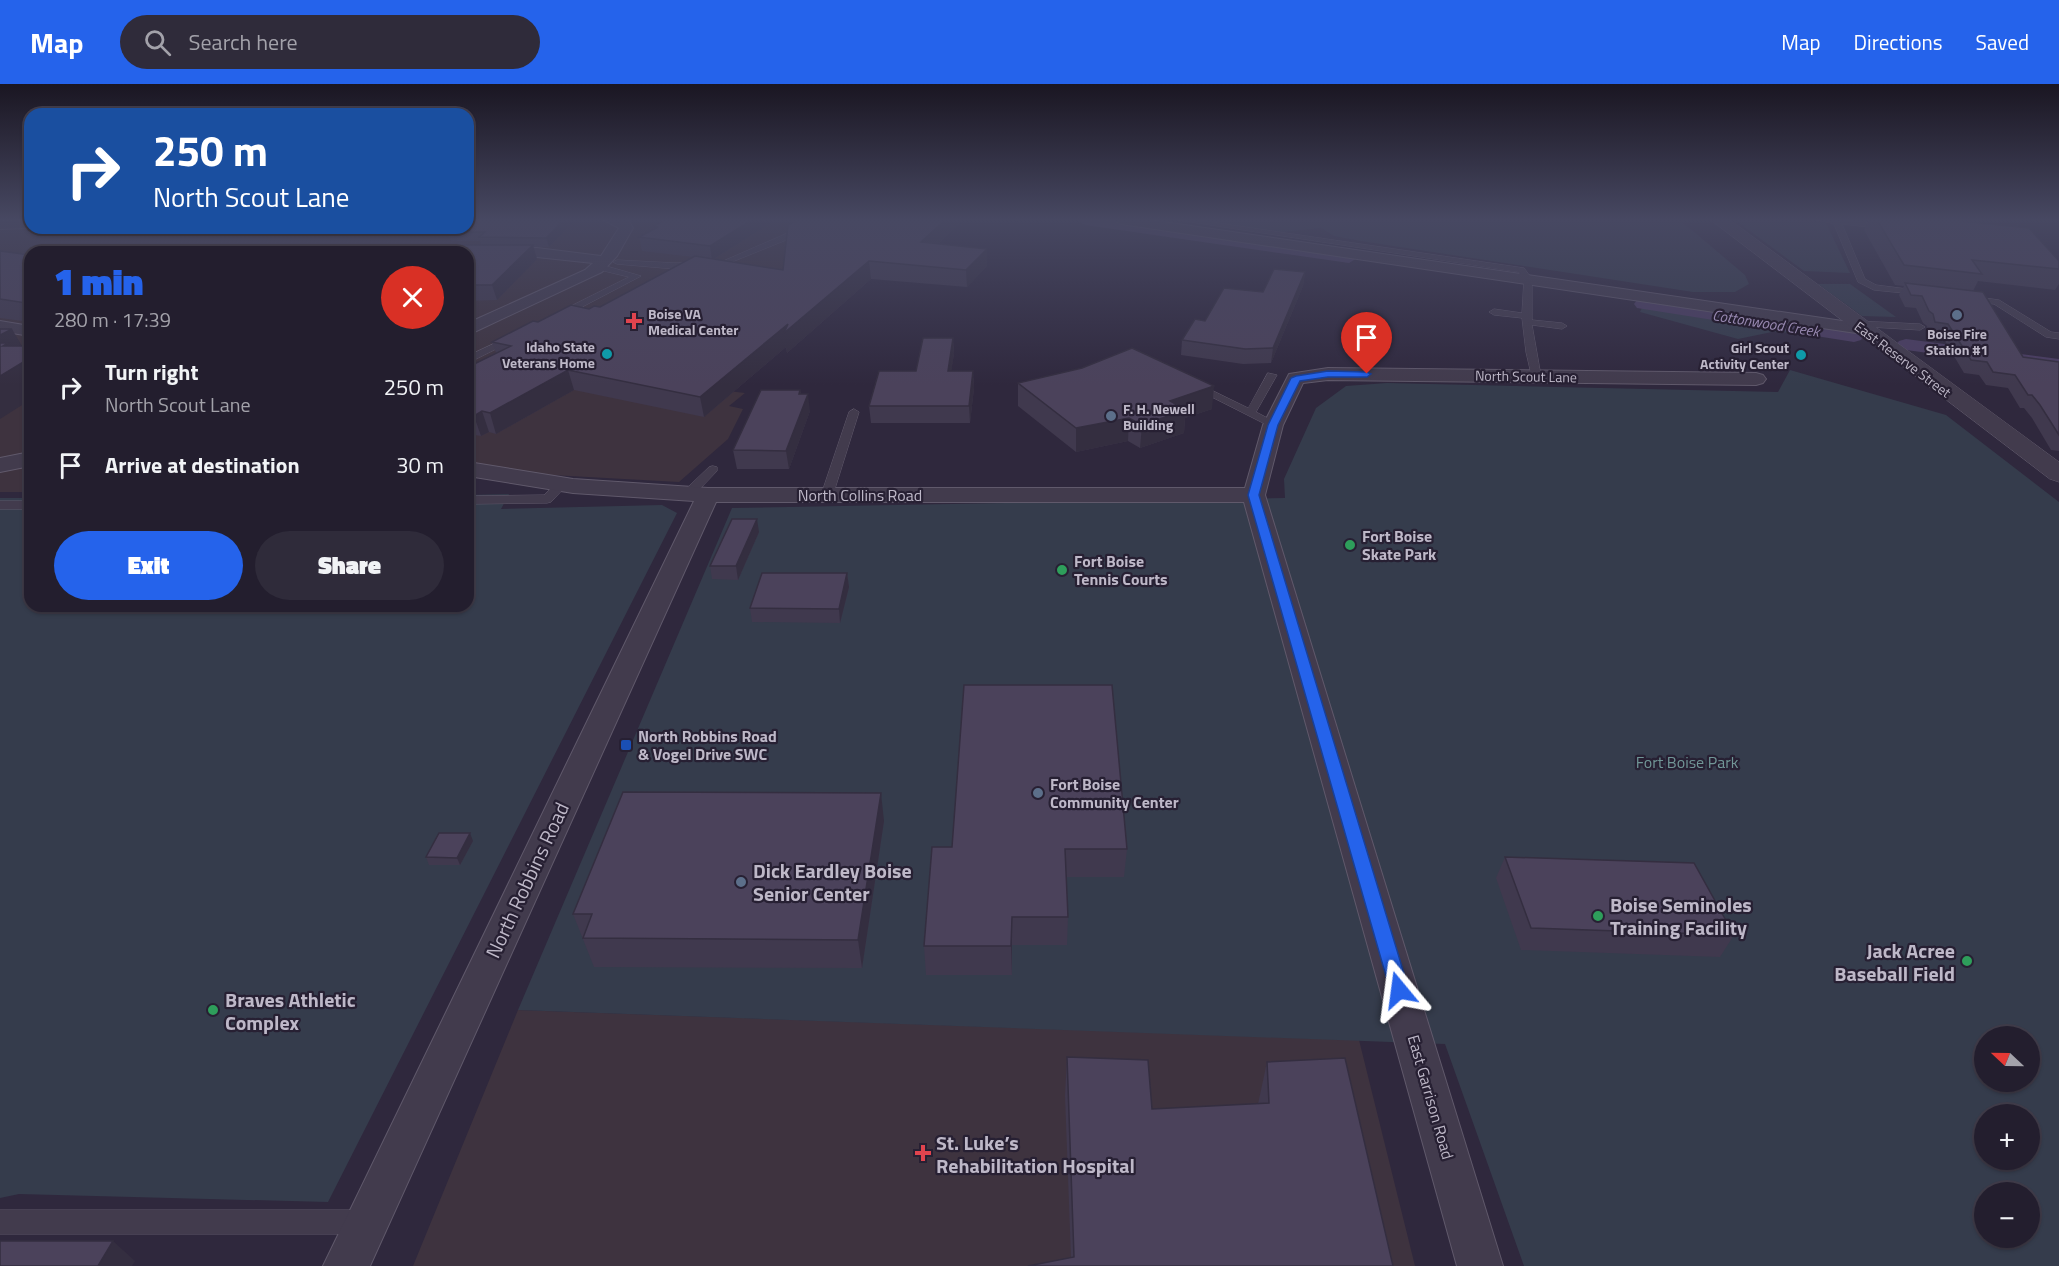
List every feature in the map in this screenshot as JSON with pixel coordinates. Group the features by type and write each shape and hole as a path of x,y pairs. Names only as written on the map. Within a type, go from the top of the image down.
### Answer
{"street":[{"path":"474,327 579,275"},
{"path":"1504,275 1860,327"},
{"name":"East Reserve Street","path":"1792,275 2059,474"},
{"path":"0,326 24,330"},
{"name":"North Scout Lane","path":"1262,419 1284,376 1328,374 1756,379"},
{"path":"1254,495 1262,419"},
{"path":"0,465 24,460"},
{"name":"North Collins Road","path":"474,470 562,484 703,486 827,495 1254,495"},
{"name":"North Robbins Road","path":"346,1266 703,486"},
{"name":"East Garrison Road","path":"1254,495 1480,1266"}],"lane":[{"path":"548,321 637,276 635,275"},
{"path":"1860,275 1862,280 1874,287 1929,294"},
{"path":"1528,279 1527,339 1536,376"},
{"path":"1963,298 1996,302 2049,335 2059,336"},
{"path":"1494,312 1562,326"},
{"path":"1860,327 1920,327"},
{"path":"474,357 518,335"},
{"path":"1180,380 1262,419"},
{"path":"827,495 854,412"},
{"path":"474,500 548,499 562,484"},
{"path":"0,506 24,505"},
{"path":"0,1222 367,1222"}],"shaded area":[{"name":"Boise VA Medical Center","path":"0,275 24,275 24,492 0,492"},
{"name":"Boise VA Medical Center","path":"474,275 855,275 720,390 745,393 729,406 743,409 728,439 679,482 533,474 474,464"},
{"name":"St. Luke’s Rehabilitation Hospital","path":"518,1010 1359,1040 1415,1266 413,1266"}],"green space":[{"path":"1583,275 1745,275 1749,284 1735,292 1693,292"},
{"path":"1818,284 1850,284 1896,317 1862,316"},
{"path":"1642,308 1804,330 1808,333 1772,332 1738,339 1640,312"},
{"name":"Fort Boise Park","path":"1790,370 1946,415 2059,502 2059,1266 1524,1266 1445,1044 518,1010 732,508 1285,498 1284,479 1316,408 1346,386 1387,383 1778,392"},
{"name":"Braves Athletic Complex","path":"509,494 501,509 662,505 677,513 328,1202 19,1194 0,1198 0,498 24,498 24,612 474,612 474,495"}],"building":[{"path":"0,275 24,275 24,303 0,299"},
{"path":"474,275 502,275 492,285 474,285"},
{"path":"659,275 852,275 784,333 788,324 700,397 568,370 490,413 482,411 474,416 474,364 511,346 492,342 571,305 589,309 594,306 600,307"},
{"path":"1271,275 1304,275 1273,348 1245,349 1182,340 1195,319 1205,321 1224,288 1263,292"},
{"path":"1905,283 1983,292 2023,357 2059,362 2059,435 2040,405 2032,395 2028,395 2015,375 1993,372 1987,362 1971,360 1948,324 1935,322 1922,296 1911,295"},
{"path":"0,329 12,329 0,335"},
{"path":"923,338 953,338 948,371 973,371 969,406 869,406 879,371 916,371"},
{"path":"0,343 8,343 3,346 24,346 24,362 0,376"},
{"path":"1132,348 1214,386 1170,401 1186,410 1142,425 1129,418 1076,428 1018,383 1082,368"},
{"path":"761,390 800,390 799,394 808,394 786,451 733,450"},
{"path":"732,519 757,519 736,566 710,566"},
{"path":"762,573 847,573 839,609 750,608"},
{"name":"Fort Boise Community Center","path":"964,685 1112,685 1127,849 1065,849 1068,917 1012,917 1011,946 924,946 932,847 952,847"},
{"name":"Dick Eardley Boise Senior Center","path":"623,792 881,793 858,940 583,938 592,914 573,914"},
{"path":"439,833 470,833 457,858 426,857"},
{"path":"1505,857 1694,863 1734,935 1531,928"},
{"name":"St. Luke’s Rehabilitation Hospital","path":"1067,1057 1148,1060 1152,1109 1269,1103 1267,1062 1345,1058 1393,1266 1028,1266 1074,1257"},
{"path":"0,1241 113,1241 98,1266 0,1266"}],"waterway":[{"name":"Cottonwood Creek","path":"1643,304 1854,336"},
{"path":"1906,345 2059,365"}],"place":[{"name":"Boise Fire Station #1","path":"1957,315"},
{"name":"Boise VA Medical Center","path":"634,321"},
{"name":"Idaho State Veterans Home","path":"607,354"},
{"name":"Girl Scout Activity Center","path":"1801,355"},
{"name":"F. H. Newell Building","path":"1111,416"},
{"name":"Fort Boise Skate Park","path":"1350,545"},
{"name":"Fort Boise Tennis Courts","path":"1062,570"},
{"name":"North Robbins Road & Vogel Drive SWC","path":"626,745"},
{"name":"Fort Boise Community Center","path":"1038,793"},
{"name":"Dick Eardley Boise Senior Center","path":"741,882"},
{"name":"Boise Seminoles Training Facility","path":"1598,916"},
{"name":"Jack Acree Baseball Field","path":"1967,961"},
{"name":"Braves Athletic Complex","path":"213,1010"},
{"name":"St. Luke’s Rehabilitation Hospital","path":"923,1153"}],"route":[{"path":"1367,374 1328,374 1296,378 1273,425 1254,495 1399,990"}]}
